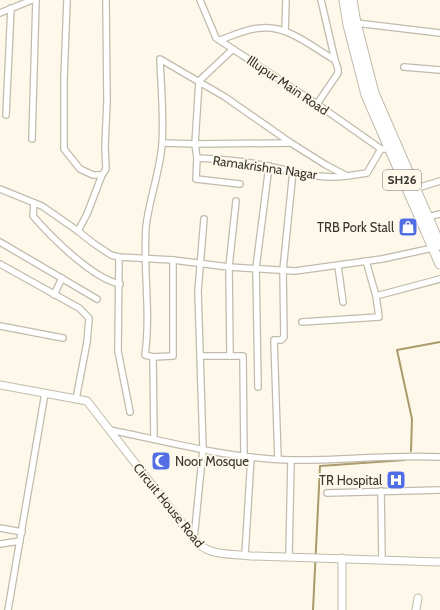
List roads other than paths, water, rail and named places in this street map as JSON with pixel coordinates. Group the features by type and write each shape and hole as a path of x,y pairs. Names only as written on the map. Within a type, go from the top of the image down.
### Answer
{"main road":[{"name":"SH26","path":"344,0 348,25 366,95 389,148 438,243"},
{"name":"SH26","path":"352,0 356,23 389,148 414,189 428,217 438,243 440,264"}],"street":[{"path":"0,13 32,0"},
{"path":"32,139 36,0"},
{"path":"67,0 64,78 64,149 80,169 93,174 102,175"},
{"path":"78,231 87,214 102,175 106,169 105,146 108,101 106,0"},
{"name":"Illupur Main Road","path":"200,0 216,38 317,104 389,148"},
{"path":"285,31 286,0"},
{"path":"317,104 338,73 320,0"},
{"path":"6,115 12,8"},
{"path":"356,23 440,32"},
{"path":"220,40 261,28 285,31 335,60"},
{"path":"173,260 173,356 153,357 145,355 148,336 146,228 162,143 160,59 199,81 233,48"},
{"path":"404,67 440,70"},
{"name":"Ramakrishna Nagar","path":"199,81 291,143 346,176"},
{"name":"Ramakrishna Nagar","path":"199,81 195,144 197,158 269,166 337,177 367,172 389,148"},
{"name":"Ramakrishna Nagar","path":"162,143 291,143"},
{"path":"197,158 196,179 240,184"},
{"path":"258,387 256,268 269,166"},
{"path":"278,460 274,340 281,340 284,337 283,270 293,171"},
{"path":"414,189 440,181"},
{"path":"0,189 34,203 78,231 93,244 111,255 119,257 200,262 229,267 283,270 338,266 406,255 438,243"},
{"path":"230,356 229,267 236,201"},
{"path":"34,203 33,216 44,228 72,254 109,282 120,284"},
{"path":"428,217 440,214"},
{"path":"194,539 203,449 198,291 204,219"},
{"path":"0,242 97,299"},
{"path":"119,257 120,284 118,351 130,412"},
{"path":"302,322 379,317 376,296 366,261"},
{"path":"0,264 79,308 89,318 90,324 88,342 76,399"},
{"path":"338,266 343,302"},
{"path":"54,295 62,278"},
{"path":"376,296 440,279"},
{"path":"0,326 63,338"},
{"path":"200,356 243,356 248,456 245,555"},
{"path":"153,357 154,439"},
{"name":"Circuit House Road","path":"0,385 87,400 194,539 200,546 207,550 227,554 245,555 312,556 440,562"},
{"path":"8,610 45,393"},
{"path":"110,430 203,449 278,460 410,456 440,457"},
{"path":"289,556 291,460"},
{"path":"326,493 440,490"},
{"path":"382,491 382,559"},
{"path":"0,528 22,532"},
{"path":"0,544 20,541"},
{"path":"342,558 342,610"},
{"path":"416,610 418,598"}],"waterway":[{"path":"411,451 412,419 397,350 440,342"},
{"path":"313,610 320,466 405,460"}],"place":[{"name":"TRB Pork Stall","path":"408,227"},
{"name":"Noor Mosque","path":"161,461"},
{"name":"TR Hospital","path":"396,480"}]}
